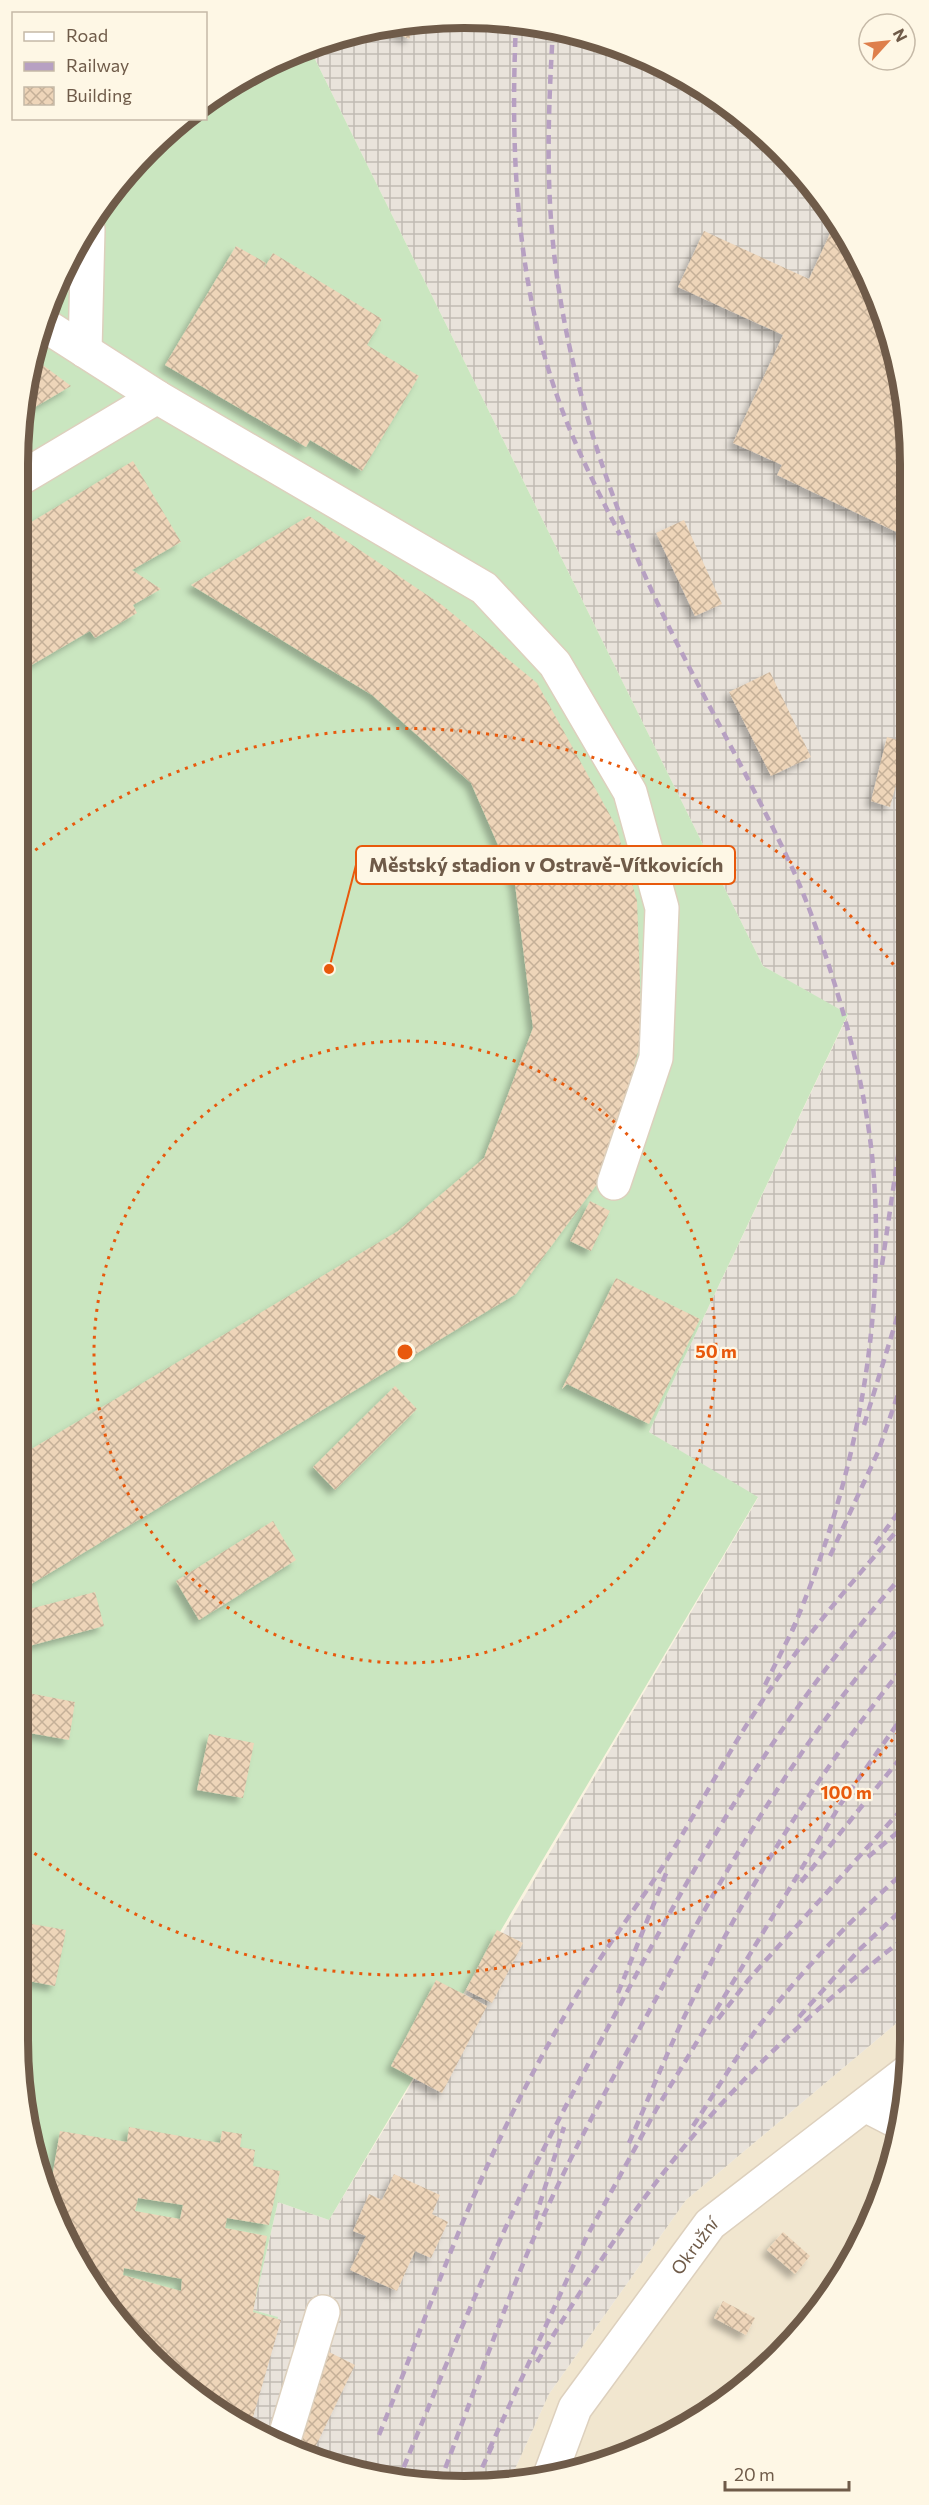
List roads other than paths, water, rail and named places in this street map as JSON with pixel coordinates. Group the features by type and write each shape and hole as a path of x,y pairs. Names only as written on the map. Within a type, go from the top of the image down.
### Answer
{"street":[{"path":"85,351 88,245"},
{"path":"50,329 157,397 484,588 555,664 630,792 662,909 656,1058 614,1184"},
{"path":"28,474 157,397"},
{"name":"Okružní","path":"553,2467 575,2408 710,2224 899,2078"},
{"path":"865,2105 893,2119"},
{"path":"285,2437 322,2312"}],"railway":[{"path":"516,31 514,122 516,172 526,271 535,320 564,415 583,461 620,535"},
{"path":"553,38 549,105 552,232 569,344 588,418 611,490 641,568 681,651 767,815 805,897 843,1013 861,1083 869,1131 876,1216 875,1277 871,1338 862,1398 850,1458 834,1517 792,1631"},
{"path":"882,1265 900,1142"},
{"path":"864,1425 900,1308"},
{"path":"830,1556 878,1452 900,1389"},
{"path":"875,1544 900,1510"},
{"path":"379,2435 485,2171 527,2084 562,2021 595,1966 663,1866 774,1683 830,1610 900,1527"},
{"path":"402,2472 519,2199 568,2102 683,1889 751,1777 787,1723 825,1670 900,1579"},
{"path":"765,1685 796,1623"},
{"path":"442,2476 504,2311 542,2219 575,2150 629,2049 719,1885 777,1790 840,1700 900,1626"},
{"path":"629,2143 688,2009 735,1918 817,1784 900,1672"},
{"path":"489,2450 586,2238 657,2108 840,1805 900,1720"},
{"path":"801,1882 900,1758"},
{"path":"718,2019 749,1979 900,1811"},
{"path":"868,1857 900,1830"},
{"path":"618,1993 667,1871"},
{"path":"693,2126 742,2050 776,2004 831,1942 900,1876"},
{"path":"799,2017 859,1950 900,1911"},
{"path":"537,2362 624,2226 698,2130 746,2077 791,2034 900,1942"},
{"path":"535,2219 564,2127"},
{"path":"478,2476 493,2444"}],"place":[{"name":"Městský stadion v Ostravě-Vítkovicích","path":"329,969"}]}
